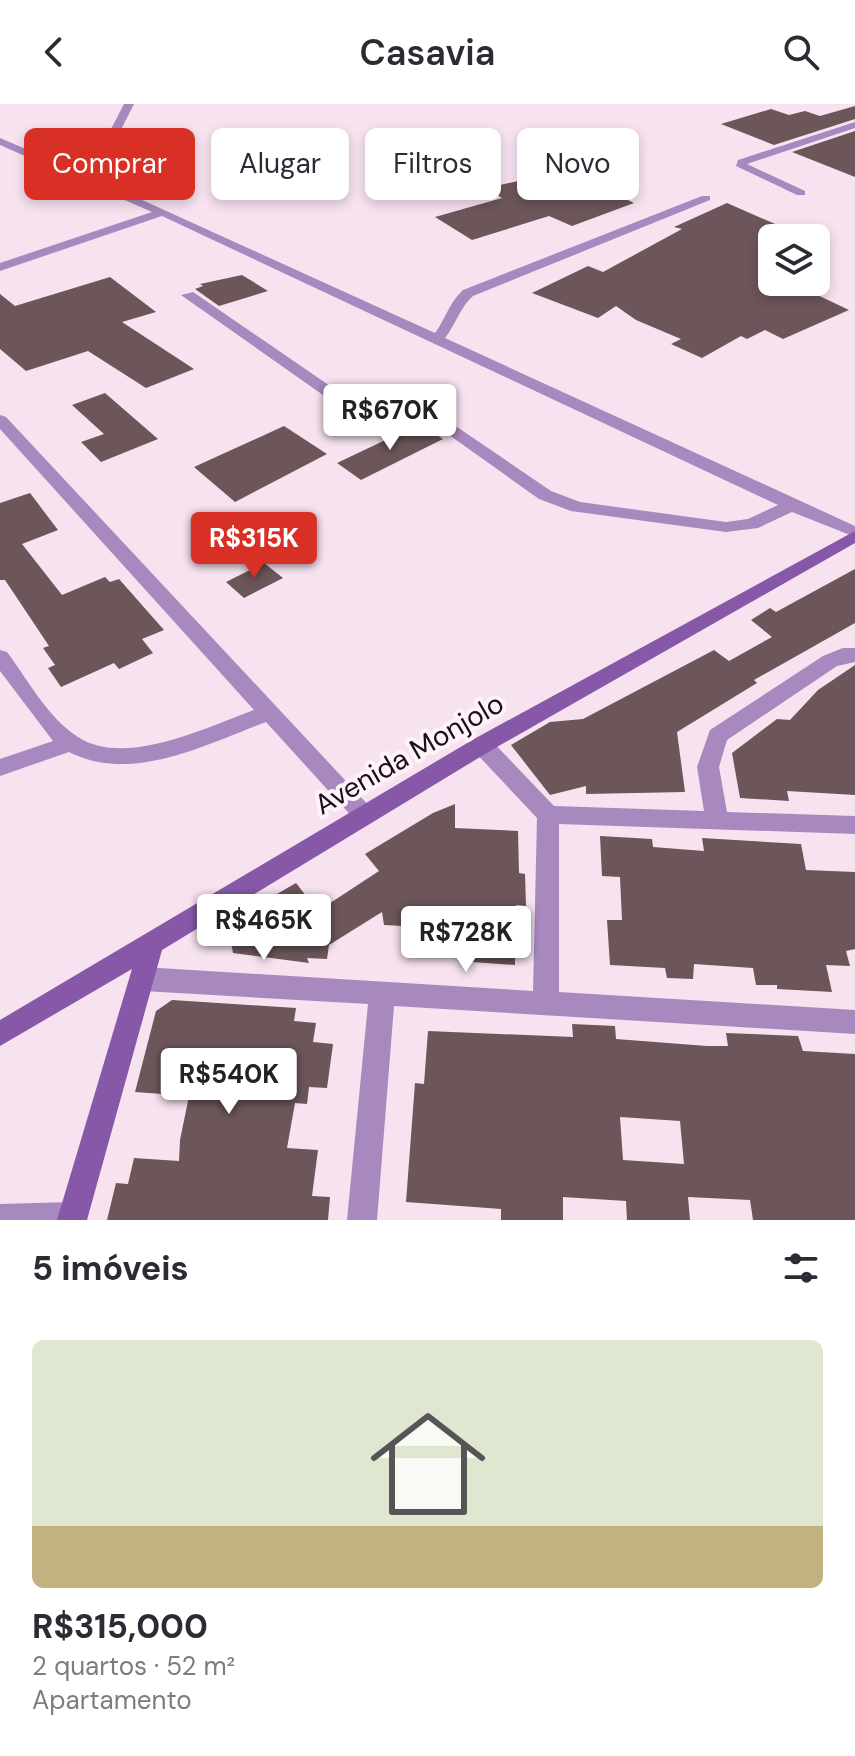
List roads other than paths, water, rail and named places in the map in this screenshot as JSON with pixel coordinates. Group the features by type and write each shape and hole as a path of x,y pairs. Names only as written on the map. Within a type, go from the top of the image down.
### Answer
{"street":[{"path":"117,128 129,104"},
{"path":"801,193 748,170 741,166 742,162 855,125"},
{"path":"0,141 24,151"},
{"path":"437,340 454,317 456,304 468,293 706,198"},
{"path":"136,200 855,534"},
{"path":"0,267 163,212"},
{"path":"188,295 328,392 412,409 433,417 545,495 577,507 726,527 752,524 792,505"},
{"path":"0,420 364,815"},
{"name":"Avenida Monjolo","path":"0,1034 482,745 855,534"},
{"path":"717,822 708,767 718,736 830,661 843,655 855,655"},
{"path":"0,657 70,743 110,758 164,750 270,712"},
{"path":"0,768 70,743"},
{"path":"482,745 548,815 546,1004"},
{"path":"548,815 855,825"},
{"path":"0,1219 72,1219 152,942"},
{"path":"143,979 855,1022"},
{"path":"362,1220 382,995"}]}
